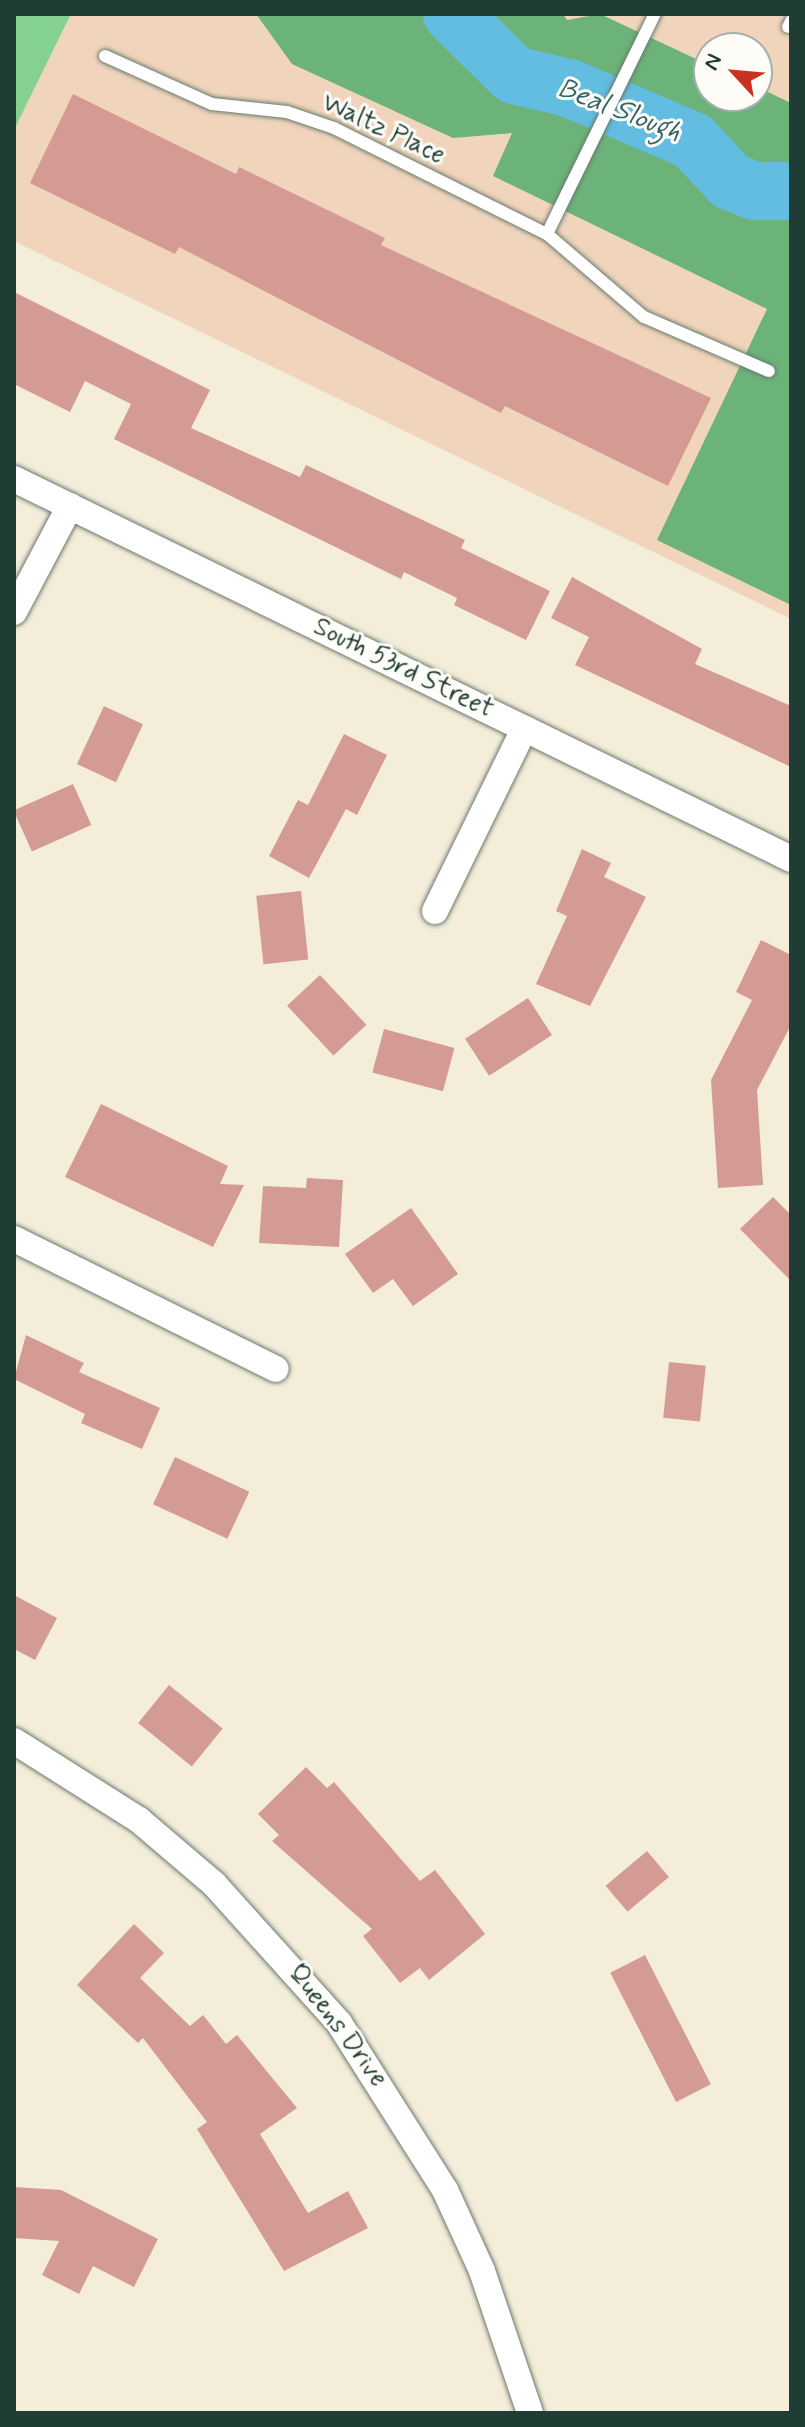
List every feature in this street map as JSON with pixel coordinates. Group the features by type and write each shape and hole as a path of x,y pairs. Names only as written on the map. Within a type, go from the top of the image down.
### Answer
{"street":[{"name":"South 53rd Street","path":"14,479 791,859"},
{"path":"14,612 70,506"},
{"path":"435,911 524,729"},
{"path":"14,1239 276,1369"},
{"name":"Queens Drive","path":"14,1741 127,1812 214,1884 339,2023 445,2190 482,2271 530,2413"}],"lane":[{"path":"547,234 655,14"},
{"name":"Waltz Place","path":"105,56 212,104 325,124 547,234 644,317 769,371"}],"shaded area":[{"path":"71,14 791,14 791,619 14,241 14,130"}],"green space":[{"path":"14,14 71,14 14,130"},
{"path":"256,14 563,14 567,20 600,14 693,58 693,112 773,112 773,95 791,103 791,605 657,540 767,309 493,176 512,133 453,138 292,64"}],"building":[{"path":"73,94 236,174 239,167 385,238 381,245 711,398 668,486 505,406 501,413 179,247 175,254 30,183"},
{"path":"14,292 210,390 191,428 300,477 306,465 465,540 461,548 550,591 526,640 454,605 457,598 404,572 401,579 114,439 131,404 85,381 70,412 14,384"},
{"path":"572,577 702,649 695,664 791,706 791,767 575,665 589,637 551,618"},
{"path":"104,706 143,724 116,782 77,764"},
{"path":"344,734 387,755 357,815 346,809 309,878 269,856 298,800 308,805"},
{"path":"73,784 91,825 32,852 14,810"},
{"path":"582,849 611,863 604,877 646,897 590,1006 536,984 567,916 556,911"},
{"path":"301,891 308,960 263,964 256,896"},
{"path":"761,940 791,955 791,1025 757,1090 763,1185 718,1188 711,1080 752,1000 736,992"},
{"path":"320,975 366,1025 333,1055 287,1006"},
{"path":"528,998 552,1035 489,1076 465,1039"},
{"path":"384,1029 455,1048 443,1091 372,1072"},
{"path":"101,1104 228,1166 220,1184 244,1185 213,1247 65,1177"},
{"path":"307,1178 343,1180 339,1247 259,1243 263,1186 306,1188"},
{"path":"773,1197 791,1215 791,1281 740,1229"},
{"path":"411,1208 458,1274 413,1306 393,1279 373,1293 345,1254"},
{"path":"26,1335 84,1363 79,1372 160,1408 142,1449 81,1423 85,1414 14,1379"},
{"path":"669,1362 706,1366 700,1422 663,1418"},
{"path":"175,1457 249,1492 227,1539 153,1504"},
{"path":"14,1595 57,1618 35,1660 14,1649"},
{"path":"169,1685 223,1728 192,1767 138,1723"},
{"path":"306,1767 327,1788 334,1782 420,1881 435,1870 485,1934 429,1980 420,1968 400,1983 363,1936 372,1929 272,1841 279,1835 258,1814"},
{"path":"647,1851 669,1877 627,1912 606,1886"},
{"path":"134,1924 164,1953 140,1978 190,2026 203,2015 226,2044 237,2035 297,2108 260,2134 308,2213 348,2191 368,2228 284,2271 197,2129 207,2122 143,2038 138,2043 77,1985"},
{"path":"645,1955 711,2084 676,2102 610,1973"},
{"path":"14,2187 61,2190 158,2239 134,2287 93,2266 79,2294 42,2275 59,2241 14,2238"}],"waterway":[{"name":"Beal Slough","path":"452,14 514,75 569,88 693,141 730,181 755,191 791,191"}]}
